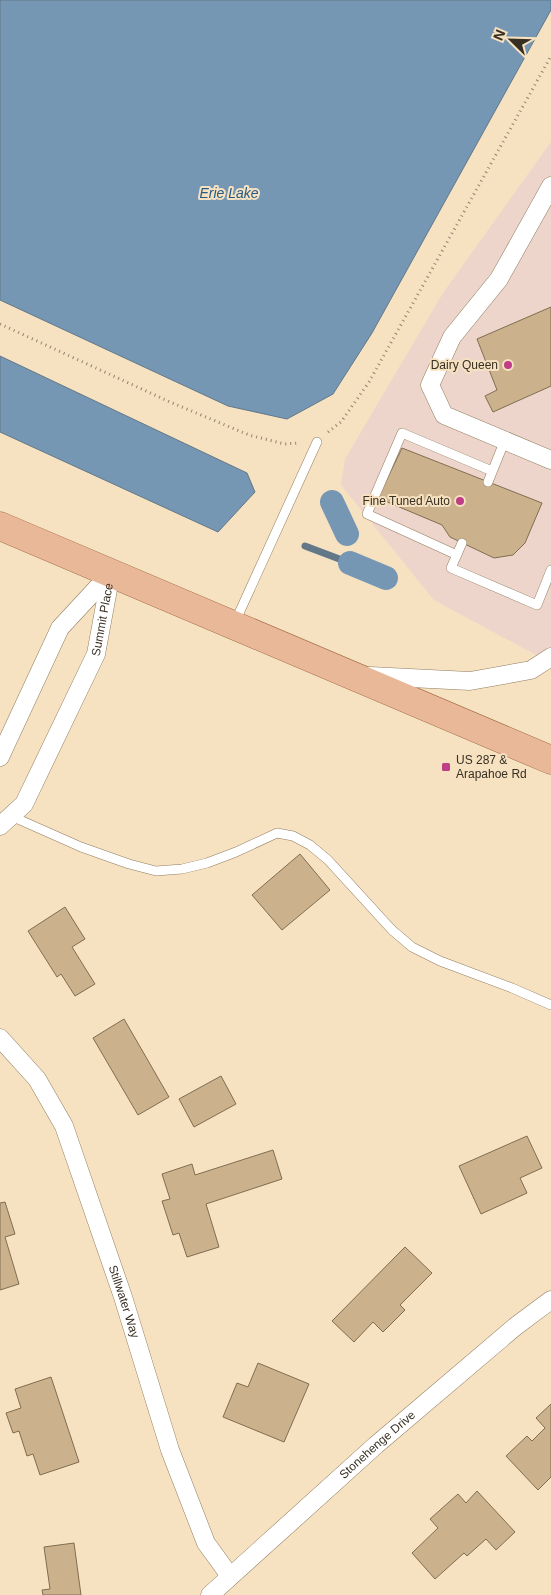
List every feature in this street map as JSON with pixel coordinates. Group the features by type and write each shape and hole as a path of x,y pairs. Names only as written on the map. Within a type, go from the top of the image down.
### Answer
{"main road":[{"path":"0,526 551,760"}],"street":[{"path":"551,186 499,278 452,337 430,385 444,415 551,460"},
{"name":"Summit Place","path":"0,757 60,628 111,573"},
{"name":"Summit Place","path":"5,821 24,804 96,654 111,573"},
{"path":"353,676 470,681 531,670 551,656"},
{"name":"Stillwater Way","path":"0,1038 37,1079 64,1126 123,1297 170,1450 206,1543 230,1576"},
{"name":"Stonehenge Drive","path":"210,1595 376,1445 516,1326 551,1300"}],"lane":[{"path":"457,555 367,514 402,433 492,471"},
{"path":"488,482 505,440"},
{"path":"234,625 316,442"},
{"path":"462,543 451,568 537,605 551,570"},
{"path":"5,821 129,864 156,871 182,870 207,863 277,833 293,836 310,845 328,860 392,930 412,947 440,961 551,1005"}],"path":[{"path":"0,324 170,402 249,435 284,444 316,442 341,422 369,382 551,56"}],"shaded area":[{"path":"551,142 551,663 434,600 341,485 345,459 443,293"}],"water":[{"name":"Erie Lake","path":"0,0 551,0 551,10 372,333 333,394 287,419 228,406 0,300"},
{"path":"0,356 247,473 255,492 218,532 0,432"}],"building":[{"path":"551,307 551,386 493,412 485,396 497,390 477,339"},
{"name":"Fine Tuned Auto","path":"402,448 542,503 525,543 513,555 494,558 450,537 442,525 378,498"},
{"path":"300,854 330,890 282,930 252,895"},
{"path":"65,907 85,939 72,947 95,984 75,996 61,974 57,977 28,931"},
{"path":"124,1019 169,1097 138,1115 93,1038"},
{"path":"221,1076 236,1104 194,1127 179,1099"},
{"path":"527,1136 542,1168 520,1178 527,1193 481,1214 459,1166"},
{"path":"273,1150 282,1179 206,1204 219,1247 187,1257 179,1233 173,1235 162,1201 170,1199 162,1174 192,1164 195,1175"},
{"path":"5,1202 15,1234 5,1237 19,1284 0,1290 0,1203"},
{"path":"405,1247 432,1273 400,1305 405,1310 383,1332 373,1322 354,1342 332,1321"},
{"path":"258,1363 309,1384 284,1442 223,1417 237,1383 248,1387"},
{"path":"51,1377 79,1462 40,1475 33,1454 27,1456 19,1431 13,1433 6,1413 21,1408 15,1389"},
{"path":"551,1404 551,1477 538,1490 506,1456 527,1436 532,1441 545,1428 536,1418"},
{"path":"477,1491 515,1532 496,1550 486,1539 467,1556 464,1553 435,1579 412,1553 438,1528 430,1519 458,1494 466,1503"},
{"path":"74,1543 81,1595 43,1595 42,1590 50,1589 44,1547"}],"waterway":[{"path":"332,502 347,534"},
{"path":"305,546 350,563"},
{"path":"350,563 386,578"}],"place":[{"name":"Dairy Queen","path":"508,365"},
{"name":"Fine Tuned Auto","path":"460,501"},
{"name":"US 287 & Arapahoe Rd","path":"446,767"}]}
